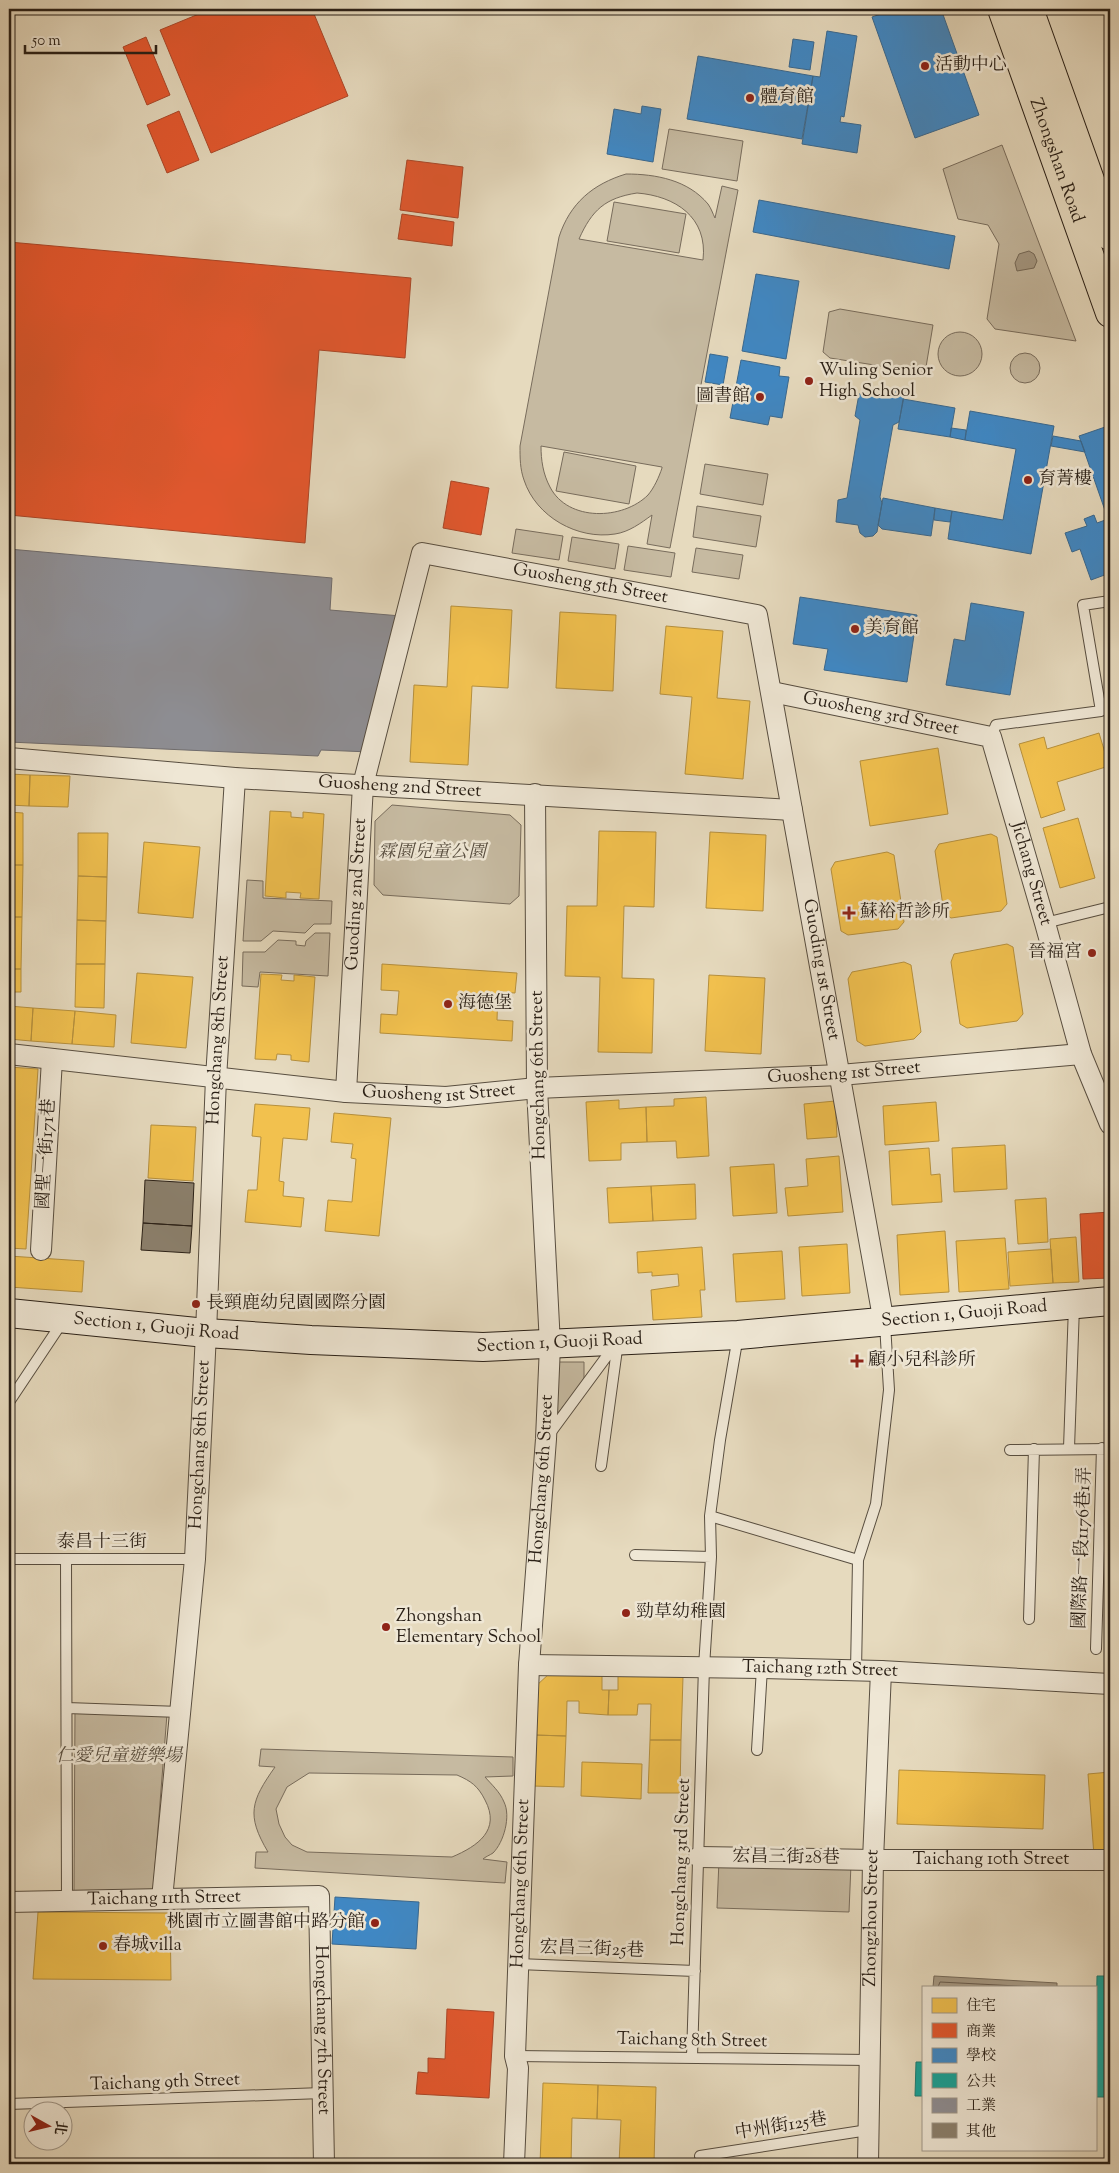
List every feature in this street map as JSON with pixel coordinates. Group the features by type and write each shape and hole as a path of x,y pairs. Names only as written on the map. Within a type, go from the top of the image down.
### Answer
{"main road":[{"name":"Zhongshan Road","path":"1002,9 1110,313"},
{"name":"Zhongshan Road","path":"1028,9 1110,236"}],"street":[{"name":"Guosheng 5th Street","path":"422,553 758,615"},
{"name":"Guoding 2nd Street","path":"346,1092 363,785 422,553"},
{"name":"Guoding 1st Street","path":"758,615 884,1323"},
{"name":"Guosheng 3rd Street","path":"772,692 991,737"},
{"name":"Jichang Street","path":"991,737 1081,1054 1110,1124"},
{"name":"Guosheng 2nd Street","path":"9,758 235,778 792,810"},
{"name":"Hongchang 8th Street","path":"162,1899 195,1559 216,1078 235,778"},
{"name":"Hongchang 6th Street","path":"514,2164 518,2068 515,2056 529,1666 546,1439 550,1345 538,1088 535,794"},
{"name":"Guosheng 1st Street","path":"9,1054 346,1092 446,1097 538,1088 840,1075 1081,1054"},
{"name":"國聖一街171巷","path":"41,1250 52,1059"},
{"name":"Section 1, Guoji Road","path":"9,1314 206,1333 311,1340 483,1347 738,1335 1110,1301"},
{"name":"Taichang 12th Street","path":"529,1666 762,1668 1110,1684"},
{"name":"Zhongzhou Street","path":"868,2164 874,1860 881,1672"},
{"name":"宏昌三街28巷","path":"699,1857 874,1860"},
{"name":"Taichang 10th Street","path":"874,1860 1110,1860"},
{"name":"Taichang 11th Street","path":"9,1902 319,1896"},
{"name":"Hongchang 7th Street","path":"319,1896 324,2164"}],"lane":[{"path":"991,737 996,724 1101,711 1083,605 1110,601"},
{"path":"1045,923 1110,907"},
{"path":"1069,1448 1074,1304"},
{"path":"9,1402 65,1318"},
{"path":"856,1671 858,1560 876,1504 888,1390 884,1323"},
{"name":"Hongchang 3rd Street","path":"692,2057 704,1667 711,1557 710,1516 720,1440 738,1335"},
{"path":"546,1439 618,1341"},
{"path":"601,1466 618,1341"},
{"path":"1029,1619 1034,1449"},
{"path":"1010,1450 1106,1449"},
{"name":"國際路一段1176巷1弄","path":"1096,1649 1106,1449"},
{"path":"710,1516 858,1560"},
{"path":"635,1555 711,1557"},
{"name":"泰昌十三街","path":"9,1559 195,1559"},
{"path":"66,1559 67,1901"},
{"path":"756,1750 762,1668"},
{"path":"67,1708 180,1712"},
{"name":"宏昌三街25巷","path":"518,1964 694,1971"},
{"name":"Taichang 8th Street","path":"515,2056 869,2060"},
{"name":"Taichang 9th Street","path":"9,2104 322,2093"},
{"name":"中州街125巷","path":"700,2156 868,2130"}],"green space":[{"path":"669,129 743,141 737,181 662,169"},
{"path":"1002,145 1076,341 995,329 987,319 999,244 988,225 958,219 943,169"},
{"path":"626,174 637,174 671,180 691,189 700,196 709,206 715,218 722,186 738,190 670,548 647,544 652,515 630,529 615,534 587,533 560,523 538,505 524,480 521,468 520,446 559,237 569,214 576,205 593,189","holes":["637,193 664,199 676,204 686,212 700,232 703,245 703,260 579,239 589,220 601,207 616,198","541,446 662,467 662,468 648,495 637,503 611,513 596,514 582,512 569,507 558,498 550,487 543,467"]},
{"path":"614,202 686,214 679,253 607,241"},
{"path":"840,309 933,325 925,373 830,358 823,352 829,312"},
{"path":"960,332 972,336 978,342 982,354 978,366 972,372 960,376 948,372 942,366 938,354 942,342 948,336"},
{"path":"1025,353 1036,357 1040,368 1036,379 1025,383 1014,379 1010,368 1014,357"},
{"path":"564,452 636,466 629,504 556,491"},
{"path":"705,464 768,474 763,505 700,494"},
{"path":"697,506 761,516 756,547 693,537"},
{"path":"516,529 563,536 559,560 512,553"},
{"path":"572,537 619,544 615,569 568,561"},
{"path":"628,546 675,553 671,577 624,570"},
{"path":"696,548 743,555 739,579 692,572"},
{"name":"霖園兒童公園","path":"392,805 510,815 521,825 519,896 510,904 383,895 374,885 375,821"},
{"path":"247,880 263,881 263,898 332,901 331,924 314,924 305,933 273,931 261,941 243,941"},
{"path":"315,933 330,933 328,976 260,972 258,987 242,986 243,952 265,952 278,940 296,941 296,945 305,946 306,941"},
{"path":"557,1362 584,1362 584,1381 552,1420"},
{"name":"仁愛兒童遊樂場","path":"75,1710 167,1714 153,1892 74,1891"},
{"path":"261,1749 513,1757 513,1776 485,1777 502,1798 507,1814 503,1836 497,1848 483,1859 507,1862 505,1883 255,1868 256,1852 268,1852 256,1828 254,1808 261,1789 275,1767 259,1766","holes":["309,1773 457,1775 470,1782 480,1791 489,1811 490,1820 484,1836 478,1842 462,1853 452,1857 307,1852 292,1845 285,1837 279,1824 276,1809 287,1787"]},
{"path":"719,1860 851,1864 849,1912 717,1908"}],"water":[{"path":"1029,251 1034,254 1037,261 1034,268 1017,271 1015,263 1019,254"},
{"path":"934,1976 1057,1983 1057,1986 933,1986"}],"building: 住宅":[{"path":"451,606 512,610 508,688 472,686 468,765 410,762 414,685 447,687"},
{"path":"560,612 616,615 613,691 556,688"},
{"path":"666,626 723,631 717,698 750,701 743,779 685,774 692,697 660,694"},
{"path":"1099,733 1109,766 1057,782 1065,810 1041,818 1019,744 1044,737 1047,749"},
{"path":"938,748 948,814 870,826 860,761"},
{"path":"9,774 30,775 29,806 9,805"},
{"path":"30,775 70,776 68,807 29,806"},
{"path":"270,811 291,812 291,817 303,818 303,812 324,814 319,899 300,898 301,893 286,892 286,898 265,896"},
{"path":"9,812 23,813 23,865 9,865"},
{"path":"1078,818 1095,878 1060,888 1043,828"},
{"path":"599,831 656,832 654,907 624,906 622,978 654,979 652,1053 598,1052 600,977 565,976 567,906 597,906"},
{"path":"710,832 766,835 763,911 706,908"},
{"path":"78,833 108,833 107,877 78,876"},
{"path":"991,834 997,837 1007,904 1001,911 951,918 944,913 935,851 939,844"},
{"path":"144,842 200,847 193,918 138,913"},
{"path":"887,852 894,855 904,922 898,929 848,935 841,931 831,869 835,862"},
{"path":"9,865 23,865 22,917 9,917"},
{"path":"78,876 107,877 106,921 77,920"},
{"path":"9,917 22,917 21,969 9,969"},
{"path":"77,920 106,921 105,964 76,964"},
{"path":"1007,944 1013,947 1023,1014 1017,1021 967,1028 960,1024 951,962 954,954"},
{"path":"904,962 911,965 921,1032 914,1039 865,1046 857,1041 848,979 852,972"},
{"path":"76,964 105,964 104,1008 75,1007"},
{"name":"海德堡","path":"382,964 517,973 515,993 498,992 497,1020 513,1021 512,1041 380,1033 381,1014 397,1015 399,991 381,990"},
{"path":"9,969 21,969 21,992 9,992"},
{"path":"137,973 193,977 186,1048 131,1043"},
{"path":"261,974 282,975 281,980 294,981 294,975 315,977 309,1062 291,1060 291,1055 277,1054 276,1060 255,1059"},
{"path":"709,975 765,978 761,1054 705,1051"},
{"path":"9,1006 33,1008 31,1041 9,1039"},
{"path":"33,1008 75,1011 72,1044 31,1041"},
{"path":"75,1011 116,1015 114,1047 72,1044"},
{"path":"9,1067 38,1069 26,1249 9,1248"},
{"path":"706,1097 709,1156 677,1158 676,1141 647,1142 646,1107 674,1106 674,1099"},
{"path":"619,1100 619,1109 646,1107 647,1142 621,1143 621,1160 589,1161 586,1102"},
{"path":"835,1101 837,1137 807,1139 804,1104"},
{"path":"936,1102 939,1141 885,1145 883,1106"},
{"path":"255,1104 310,1108 307,1140 283,1138 279,1181 284,1182 283,1196 304,1198 301,1227 245,1222 248,1190 257,1190 261,1137 252,1136"},
{"path":"334,1113 391,1118 379,1236 325,1231 328,1200 352,1202 356,1159 351,1158 353,1144 331,1142"},
{"path":"151,1125 196,1127 193,1181 148,1178"},
{"path":"1005,1145 1007,1189 954,1192 952,1148"},
{"path":"929,1148 931,1175 940,1174 942,1202 892,1205 889,1151"},
{"path":"839,1156 843,1212 788,1216 785,1188 808,1186 806,1159"},
{"path":"774,1164 777,1213 733,1216 730,1167"},
{"path":"695,1184 696,1219 653,1221 651,1186"},
{"path":"651,1186 653,1221 609,1223 607,1188"},
{"path":"1046,1198 1048,1242 1018,1244 1015,1200"},
{"path":"945,1231 949,1292 900,1295 897,1235"},
{"path":"1076,1237 1079,1282 1053,1283 1050,1239"},
{"path":"1005,1238 1009,1289 959,1292 956,1241"},
{"path":"847,1244 850,1293 802,1296 799,1247"},
{"path":"702,1247 705,1290 700,1290 702,1317 653,1320 651,1290 679,1286 678,1274 652,1276 652,1272 638,1273 637,1252"},
{"path":"1051,1249 1053,1283 1010,1286 1008,1252"},
{"path":"782,1251 785,1299 736,1302 733,1254"},
{"path":"9,1256 84,1261 82,1292 9,1287"},
{"path":"550,1673 602,1674 602,1690 609,1690 608,1715 579,1713 579,1701 567,1701 566,1736 534,1735 536,1686"},
{"path":"618,1675 683,1677 681,1740 650,1740 651,1704 638,1704 637,1715 608,1715 609,1690 618,1690"},
{"path":"534,1735 566,1736 564,1787 533,1786"},
{"path":"650,1740 681,1740 680,1793 648,1793"},
{"path":"582,1762 642,1764 641,1799 581,1796"},
{"path":"899,1770 1045,1775 1043,1829 897,1824"},
{"path":"1110,1772 1110,1854 1094,1856 1088,1774"},
{"name":"春城villa","path":"38,1912 170,1913 171,1980 33,1979"},
{"path":"543,2083 598,2085 597,2119 572,2118 571,2164 540,2164"},
{"path":"598,2085 656,2087 654,2164 619,2164 621,2120 597,2119"}],"building: 商業":[{"path":"211,9 312,9 348,96 211,153 160,30"},
{"path":"146,37 170,95 147,105 123,47"},
{"path":"179,111 199,160 167,173 147,125"},
{"path":"407,160 463,167 458,218 400,210"},
{"path":"402,214 454,222 452,246 398,239"},
{"path":"9,242 411,278 405,358 319,350 305,543 9,515"},
{"path":"451,481 489,488 481,535 443,528"},
{"path":"1110,1212 1110,1278 1083,1279 1080,1214"},
{"path":"447,2009 494,2012 489,2098 416,2094 418,2072 428,2073 428,2058 445,2059"}],"building: 學校":[{"name":"活動中心","path":"895,9 941,9 979,115 915,138 872,17"},
{"path":"827,31 857,36 844,117 841,116 840,122 861,125 857,153 802,144 813,76 820,77"},
{"path":"793,39 814,42 810,70 789,67"},
{"name":"體育館","path":"698,56 813,76 802,139 687,119"},
{"path":"642,106 661,109 653,162 607,154 614,109 641,114"},
{"path":"759,200 955,236 949,269 753,232"},
{"path":"756,274 799,281 786,359 742,351"},
{"path":"710,354 728,357 723,385 705,382"},
{"name":"圖書館","path":"741,360 780,367 779,376 789,377 782,418 770,416 768,425 730,418"},
{"path":"885,389 905,392 899,422 893,425 880,497 882,503 877,532 873,536 865,537 860,533 858,525 836,522 838,500 847,498 860,420 855,416 859,394 883,397"},
{"path":"903,399 955,408 950,437 898,429"},
{"name":"育菁樓","path":"970,411 1054,426 1031,554 948,539 952,511 1003,520 1016,449 965,440"},
{"path":"1108,426 1110,432 1110,573 1091,580 1080,549 1072,552 1065,533 1087,526 1084,519 1094,515 1097,523 1108,519 1079,436"},
{"path":"951,428 966,430 965,440 950,437"},
{"path":"1053,436 1081,441 1085,452 1051,446"},
{"path":"883,498 935,508 931,536 882,529 878,525"},
{"path":"935,508 952,511 950,522 934,520"},
{"name":"美育館","path":"800,597 917,615 907,682 824,670 828,649 793,644"},
{"path":"971,603 1024,612 1010,695 946,685 954,639 965,641"},
{"name":"桃園市立圖書館中路分館","path":"335,1897 419,1902 416,1949 332,1944"}],"building: 公共":[{"path":"1097,1976 1110,1976 1110,2097 1096,2097"},
{"path":"916,2062 922,2062 922,2096 915,2096"}],"building: 工業":[{"path":"9,549 332,578 330,610 401,616 370,752 321,750 318,756 9,742"}],"building: 其他":[{"path":"145,1180 194,1183 192,1226 143,1223"},
{"path":"143,1223 192,1226 190,1253 141,1250"}],"place":[{"name":"活動中心","path":"925,66"},
{"name":"體育館","path":"750,98"},
{"name":"Wuling Senior High School","path":"809,381"},
{"name":"圖書館","path":"760,397"},
{"name":"育菁樓","path":"1028,480"},
{"name":"美育館","path":"855,629"},
{"name":"蘇裕哲診所","path":"849,913"},
{"name":"晉福宮","path":"1092,953"},
{"name":"海德堡","path":"448,1004"},
{"name":"長頸鹿幼兒園國際分園","path":"196,1304"},
{"name":"顧小兒科診所","path":"857,1361"},
{"name":"勁草幼稚園","path":"626,1613"},
{"name":"Zhongshan Elementary School","path":"386,1627"},
{"name":"桃園市立圖書館中路分館","path":"375,1923"},
{"name":"春城villa","path":"103,1946"}]}
